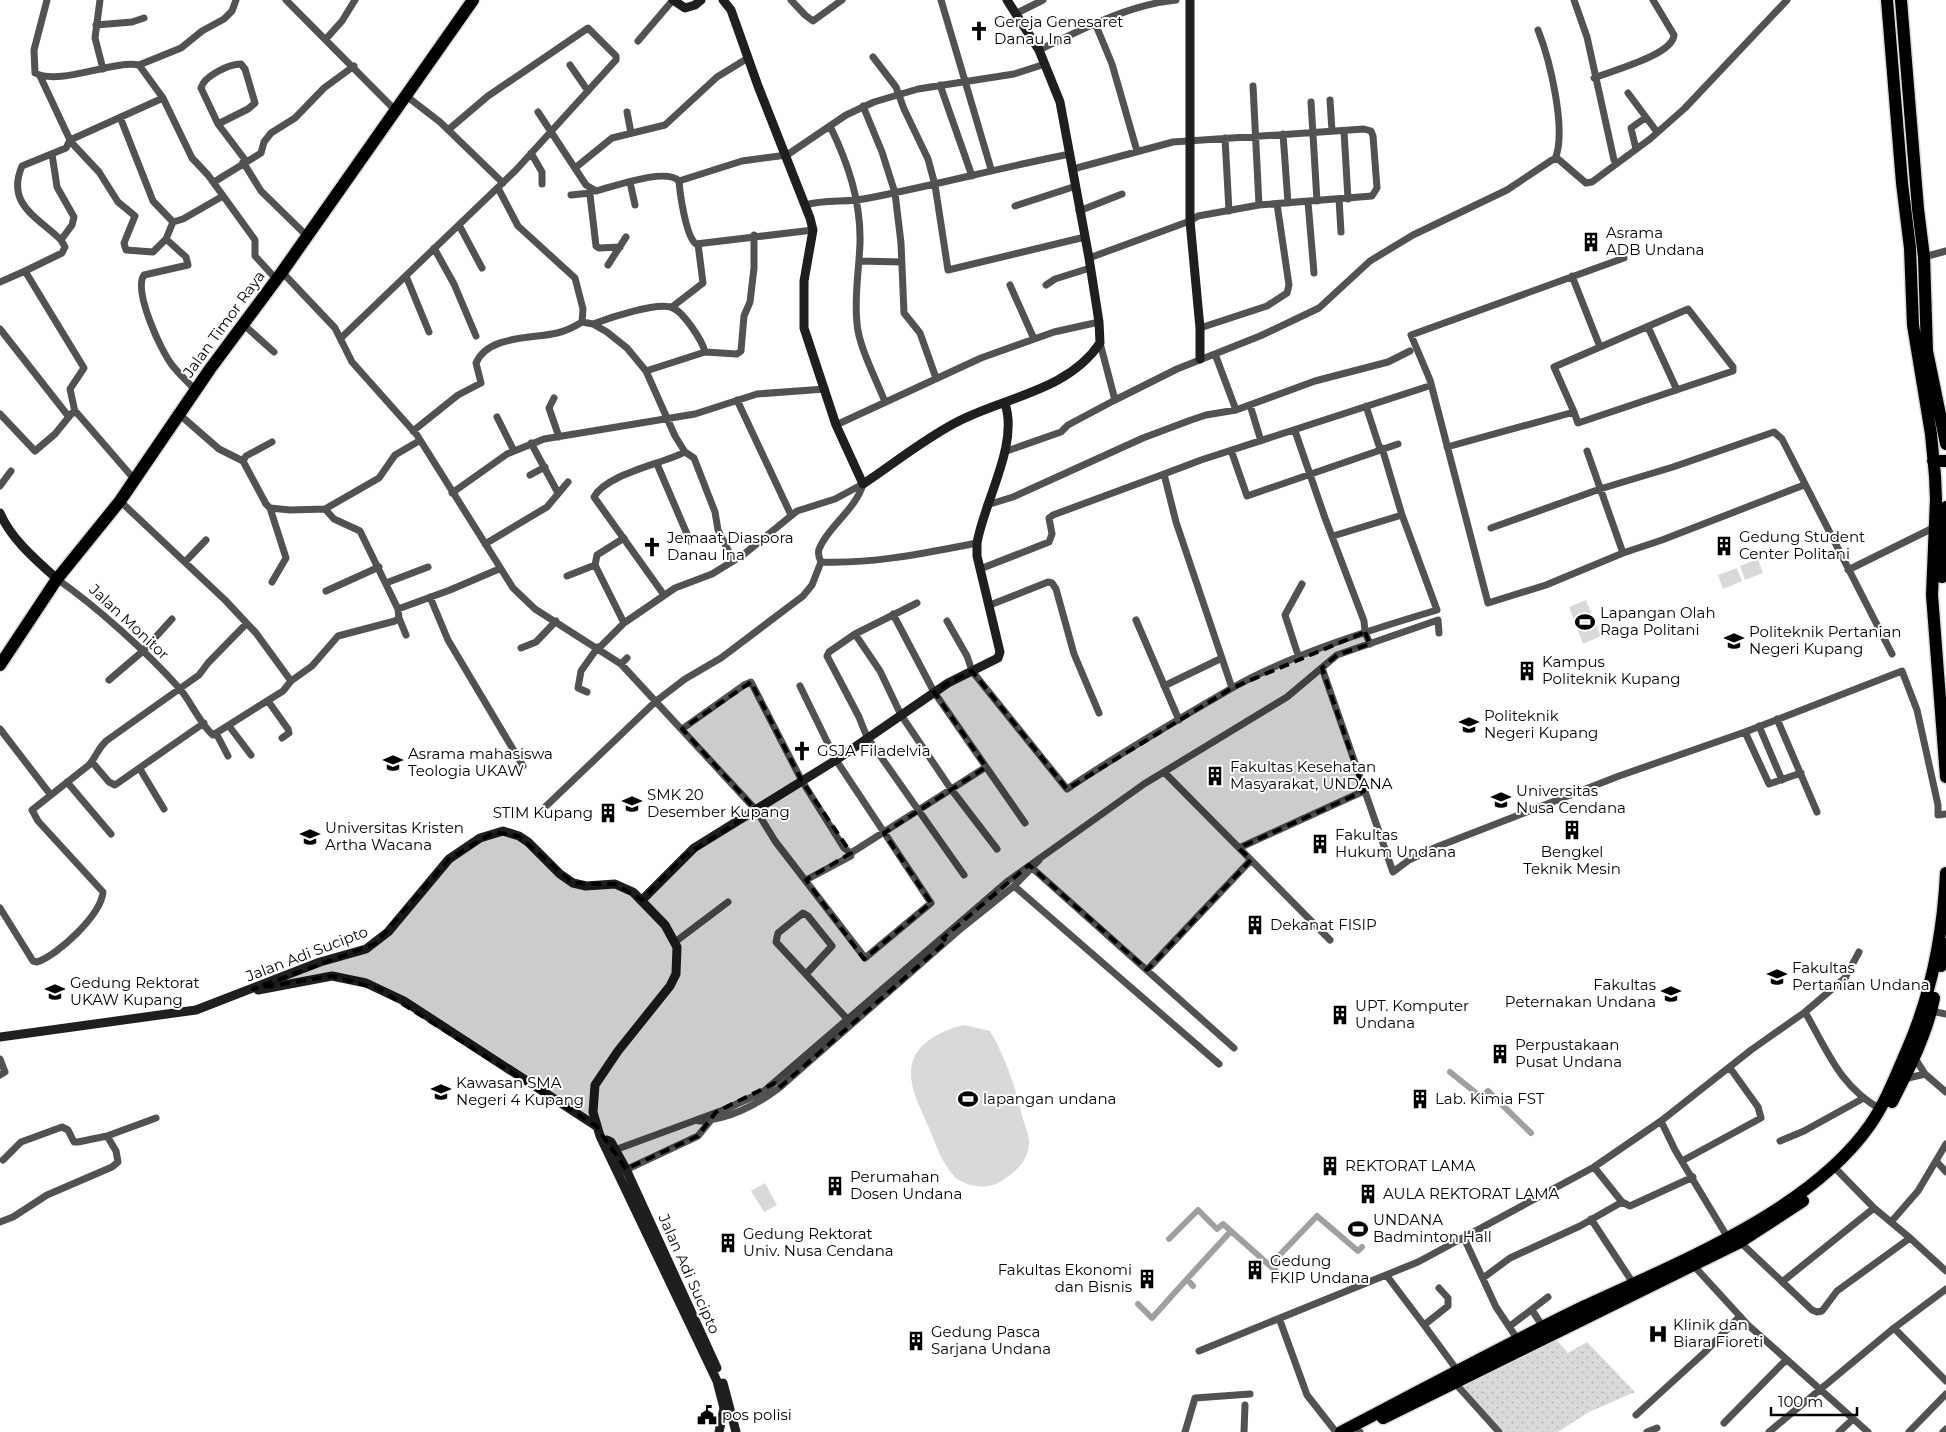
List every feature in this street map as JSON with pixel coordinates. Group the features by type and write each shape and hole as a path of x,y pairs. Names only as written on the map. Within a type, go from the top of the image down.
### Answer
{"highway":[{"name":"Jalan Timor Raya","path":"0,665 57,579 120,501 473,0"},
{"path":"1887,0 1902,183 1910,248 1913,325 1931,434 1940,461 1936,499 1932,595 1946,776"},
{"path":"1901,0 1918,209 1924,257 1927,351 1942,399 1946,444"},
{"path":"1897,115 1911,114"},
{"path":"1946,507 1941,594 1946,669"},
{"path":"1341,1432 1784,1214 1838,1171 1871,1136 1887,1112 1914,1057 1931,1011 1932,988 1945,898 1946,874"},
{"path":"1359,1432 1543,1327 1633,1283 1694,1266 1774,1211 1829,1168 1858,1140 1880,1109 1914,1035 1946,944"}],"street":[{"path":"47,0 34,50 33,70 40,76 70,140 98,172 118,202 135,216 124,243 126,250 153,252 166,239 173,222"},
{"path":"100,0 96,25 96,47 103,69"},
{"path":"40,76 103,69 123,63 139,65 180,48 202,31 224,19 232,11 236,0"},
{"path":"286,0 354,66 395,110"},
{"path":"326,39 342,20 354,0"},
{"path":"638,41 673,0 685,8 695,5 701,0"},
{"path":"723,0 731,10 805,205 812,230 804,281 804,328 836,425 863,484"},
{"path":"791,0 805,16 813,21 842,0"},
{"path":"942,0 964,82 991,169"},
{"path":"1006,0 1039,50 1060,102 1089,258 1099,322 1100,343 1115,400"},
{"path":"1015,14 1043,0"},
{"path":"1039,50 1095,23 1126,11 1159,1 1176,0"},
{"path":"1190,0 1190,221 1200,328 1200,359"},
{"path":"1574,0 1586,37 1613,156 1617,163"},
{"path":"1594,78 1655,54 1670,44 1674,34 1654,0"},
{"path":"1555,159 1564,163 1589,183 1636,149 1685,108 1787,0"},
{"path":"96,25 132,22 144,18"},
{"path":"1095,23 1112,64 1137,151"},
{"path":"341,338 500,185 616,60 616,56 588,28 488,96 448,130"},
{"path":"1004,452 1061,432 1074,422 1115,400 1200,359 1260,336 1319,308 1370,261 1413,235 1507,190 1555,159 1559,149 1561,132 1554,90 1538,30"},
{"path":"873,57 896,87 924,147 935,185 948,270 1085,237"},
{"path":"575,168 607,142 631,133 664,125 717,77 748,58"},
{"path":"218,124 244,111 255,102 245,69 241,64 212,75 202,85 218,124 261,191 307,236"},
{"path":"679,181 742,161 787,155 863,106 898,94 940,85 1014,74 1045,64"},
{"path":"139,65 164,98 192,158 214,182 255,240 255,256 335,328 352,362 413,431 499,569 528,603 621,664 756,810 775,841 863,958 866,958 931,903 836,760 800,686"},
{"path":"570,65 588,91"},
{"path":"214,182 261,153 264,142 272,133 295,118 324,88 354,66"},
{"path":"940,85 972,176"},
{"path":"1253,86 1259,205"},
{"path":"1628,93 1657,132"},
{"path":"405,95 448,130 500,185 518,226 575,278 583,309 582,322"},
{"path":"0,282 62,253 65,247 61,240 20,201 16,189 22,166 66,148 70,140 164,98"},
{"path":"1330,100 1332,131"},
{"path":"1311,102 1317,201"},
{"path":"863,106 882,152 894,193 902,262 905,315 920,333 936,378"},
{"path":"538,112 591,191 596,246 599,248 620,247"},
{"path":"627,112 631,133"},
{"path":"120,117 153,202 173,222"},
{"path":"1636,149 1631,128 1645,118"},
{"path":"830,126 843,155 858,201 860,229 855,299 857,328 885,402"},
{"path":"1073,169 1160,144 1364,129 1373,133 1377,188 1374,194 1369,197 1259,205 1198,216 1190,221 1089,258"},
{"path":"1344,131 1348,199"},
{"path":"1284,134 1288,203"},
{"path":"1225,138 1229,211"},
{"path":"531,153 542,172 542,184"},
{"path":"52,154 57,187 74,217 72,225 61,240"},
{"path":"805,205 817,202 858,201 935,185 972,176 991,169 1070,154"},
{"path":"571,195 665,176 676,177 679,181 688,229 693,242 698,244 754,235 812,230"},
{"path":"630,182 635,206"},
{"path":"1015,206 1076,186"},
{"path":"1079,211 1122,194"},
{"path":"173,222 183,220 223,196"},
{"path":"1338,200 1341,232"},
{"path":"1308,202 1314,273"},
{"path":"1200,328 1267,306 1287,293 1289,285 1277,204"},
{"path":"459,225 482,268"},
{"path":"646,371 705,352 736,354 742,350 744,316 750,302 754,268 754,235"},
{"path":"608,265 626,237"},
{"path":"166,239 186,257 188,265 144,276 142,282 144,301 160,346 172,366 196,391"},
{"path":"672,307 703,283 698,244"},
{"path":"434,248 450,277 476,336"},
{"path":"1924,257 1946,251"},
{"path":"1624,258 1412,335 1430,380 1488,603 1546,585 1623,553 1662,540 1804,485"},
{"path":"859,261 902,262"},
{"path":"1046,285 1055,279 1090,268"},
{"path":"0,414 35,451 56,434 72,415 70,389 84,368 25,271"},
{"path":"406,276 429,332"},
{"path":"1572,276 1600,347"},
{"path":"1010,285 1034,339"},
{"path":"593,324 627,313 660,307 672,307 680,313 695,332 705,352"},
{"path":"1688,309 1733,367 1733,371 1578,422 1554,367 1600,347 1688,309"},
{"path":"413,431 458,395 480,383 476,363 490,348 502,343 557,333 582,322 593,324 627,348 646,371 666,418 685,452 694,458 715,512 718,530 733,560"},
{"path":"836,425 981,358 1034,339 1099,322"},
{"path":"244,324 274,352"},
{"path":"1648,327 1678,390"},
{"path":"0,329 72,415"},
{"path":"587,692 578,688 580,674 598,648 624,623 664,595 712,574 756,547 791,515 835,499 863,484 955,423 1005,404 1058,380 1079,364 1100,343"},
{"path":"987,505 1012,497 1143,438 1206,415 1236,410 1315,381 1388,362 1410,351"},
{"path":"1215,354 1236,410"},
{"path":"980,569 1049,542 1052,538 1049,521 1052,516 1231,450 1295,431 1426,387"},
{"path":"452,493 514,451 531,443 694,414 757,394 825,389"},
{"path":"554,398 549,408 559,437"},
{"path":"737,400 791,515"},
{"path":"642,900 684,856 836,760 934,692 996,660 1000,655 990,605 980,569 977,543 1004,452 1008,427 1008,415 1005,404"},
{"path":"1250,405 1261,441"},
{"path":"947,621 967,656 972,671 1067,789 1232,688 1299,658 1365,632 1437,610 1402,515 1366,406"},
{"path":"1447,447 1574,412"},
{"path":"72,415 80,415 114,452 134,479"},
{"path":"180,415 219,449 243,461 270,508 286,558 272,582"},
{"path":"497,417 514,451"},
{"path":"1295,431 1366,627 1365,632 1370,644"},
{"path":"1491,528 1600,489 1673,467 1774,432 1782,439 1892,654"},
{"path":"270,508 290,510 325,509 379,478 395,455 419,440"},
{"path":"243,461 246,456 272,442"},
{"path":"531,443 558,493"},
{"path":"1231,450 1247,496 1398,444"},
{"path":"1587,451 1623,553"},
{"path":"664,595 594,499 594,495 625,474 657,464 685,452"},
{"path":"657,464 690,541"},
{"path":"530,475 544,467"},
{"path":"0,486 10,471"},
{"path":"1164,474 1176,522 1232,688"},
{"path":"485,544 540,512 568,482"},
{"path":"543,809 655,702 685,679 721,658 803,596 812,585 821,562 819,558 820,547 843,518 863,484"},
{"path":"120,501 225,600 256,633 291,681"},
{"path":"325,509 334,519 360,531 398,609 399,618 406,635"},
{"path":"0,513 28,551 57,579"},
{"path":"1333,536 1402,515"},
{"path":"1848,570 1936,527"},
{"path":"624,538 597,555 595,566 624,623"},
{"path":"185,562 206,540"},
{"path":"821,562 844,563 902,558 977,543"},
{"path":"568,576 595,566"},
{"path":"386,583 428,567"},
{"path":"329,587 379,568"},
{"path":"398,609 499,569"},
{"name":"Jalan Monitor","path":"57,579 81,595 180,689 212,735 216,735 228,756"},
{"path":"990,605 1048,582 1052,583 1056,589 1074,654 1099,713"},
{"path":"1299,658 1285,615 1302,584"},
{"path":"430,597 448,640 523,766"},
{"path":"917,602 855,634 829,652 827,656 859,717 867,737 964,875"},
{"path":"893,614 934,692 1025,823"},
{"path":"216,735 283,691 291,681 312,666 338,636 395,621 399,618"},
{"path":"109,680 143,652 172,619"},
{"path":"1136,620 1178,720"},
{"path":"693,1120 711,1120 777,1086 850,1021 1039,860 1164,772 1287,697 1337,655 1438,620 1439,633"},
{"path":"521,648 536,642 556,622"},
{"path":"0,908 33,960 37,962 82,929 104,894 100,887 33,815 32,810 92,762 94,753 106,742 199,675 208,663 246,624"},
{"path":"855,634 880,671 900,715 951,789 997,849"},
{"path":"621,664 627,658"},
{"path":"1164,686 1222,658"},
{"path":"1322,668 1393,872 1409,860 1439,846 1619,776 1745,732 1902,671 1917,710 1931,771 1938,815 1946,814"},
{"path":"682,729 744,685 752,682 802,781 844,848 851,853"},
{"path":"268,701 288,729 289,733 282,738"},
{"path":"1777,719 1817,812"},
{"path":"92,762 114,785 140,769 204,723"},
{"path":"230,726 251,755"},
{"path":"1759,726 1782,780"},
{"path":"0,729 50,794"},
{"path":"1745,732 1768,783 1771,784 1801,773"},
{"path":"806,880 851,856 851,853 986,767"},
{"path":"140,769 164,809"},
{"path":"1164,772 1330,940"},
{"path":"66,782 111,834"},
{"path":"1239,848 1364,791"},
{"name":"Jalan Adi Sucipto","path":"0,1037 196,1010 313,964 358,952 375,944 388,932 449,859 480,838 494,832 503,831 519,836 573,883 621,886 633,892 665,925 675,942 678,957 676,974 659,1002 618,1051 595,1085 593,1112 600,1136 611,1142 612,1150 723,1381 736,1432"},
{"path":"1147,970 1251,860"},
{"path":"945,940 1014,886 1031,867"},
{"path":"1031,867 1234,1048"},
{"path":"1014,886 1220,1064"},
{"path":"675,942 728,902"},
{"path":"807,973 832,946 808,916 803,914 778,933 775,939 850,1021"},
{"path":"1199,1351 1387,1276 1464,1238 1594,1167 1661,1121 1805,1012 1845,978 1859,952"},
{"path":"252,989 273,988 332,976 366,983 404,1001 596,1126"},
{"path":"1931,1011 1946,1014"},
{"path":"1805,1012 1844,1080 1862,1099 1880,1109"},
{"path":"1914,1057 1925,1074 1946,1092"},
{"path":"0,1058 5,1070 0,1076"},
{"path":"1682,1161 1760,1118 1758,1107 1730,1068"},
{"path":"1904,1079 1925,1074"},
{"path":"1780,1141 1804,1131 1862,1099"},
{"path":"612,1150 693,1120 728,1112"},
{"path":"3,1160 21,1142 62,1127 68,1130 74,1142 107,1136 156,1118"},
{"path":"622,1171 698,1136 711,1120"},
{"path":"1661,1121 1682,1161 1734,1240 1812,1310 1820,1312 1836,1291 1910,1238"},
{"path":"1,1220 26,1210 47,1195 112,1167 118,1162 118,1156 107,1136"},
{"path":"1891,1222 1918,1191 1946,1144"},
{"path":"1937,1162 1946,1172"},
{"path":"1594,1167 1622,1202 1632,1206 1693,1177"},
{"name":"Jalan Adi Sucipto","path":"622,1171 717,1381 724,1408 719,1432"},
{"path":"1838,1171 1874,1208 1946,1271"},
{"path":"1483,1278 1510,1258 1622,1202"},
{"path":"1782,1282 1874,1208"},
{"path":"1591,1219 1633,1283"},
{"path":"1464,1238 1496,1307 1518,1340"},
{"path":"1694,1266 1740,1316 1786,1360 1868,1432"},
{"path":"1387,1276 1424,1325 1455,1376 1499,1432"},
{"path":"1424,1325 1448,1306 1448,1298 1439,1288"},
{"path":"1769,1432 1819,1388 1946,1289"},
{"path":"1510,1326 1548,1297"},
{"path":"1532,1310 1543,1327"},
{"path":"1636,1415 1704,1353 1740,1316"},
{"path":"1279,1318 1307,1395 1336,1432"},
{"path":"1894,1328 1946,1380"},
{"path":"1724,1423 1786,1360"},
{"path":"1186,1432 1194,1398 1250,1394"},
{"path":"1908,1432 1946,1394"},
{"path":"1244,1432 1245,1405"},
{"path":"1839,1432 1853,1419"},
{"path":"1647,1432 1657,1428"},
{"path":"1943,1432 1946,1429"}],"highlighted area":[{"path":"1365,632 1370,644 1337,655 1322,668 1364,791 1239,848 1251,860 1147,970 1029,865 943,938 947,941 779,1088 775,1083 716,1112 698,1136 626,1169 596,1126 379,989 332,976 253,989 375,944 449,859 494,832 519,836 573,883 615,884 642,900 684,856 756,810 682,729 751,682 802,781 851,853 806,880 864,959 931,903 884,833 986,767 934,692 948,683 972,671 1067,789 1232,688"}],"shaded area":[{"path":"1758,559 1763,573 1745,580 1740,566"},
{"path":"1737,568 1742,581 1723,589 1718,575"},
{"name":"Lapangan Olah Raga Politani","path":"1586,600 1601,636 1583,644 1569,607"},
{"name":"lapangan undana","path":"964,1025 990,1031 1010,1074 1028,1136 1029,1149 1023,1162 1008,1177 991,1186 970,1185 960,1181 951,1173 937,1148 918,1104 911,1080 914,1058 921,1047 932,1038 952,1028"},
{"path":"765,1183 777,1205 764,1212 751,1191"},
{"path":"1556,1339 1568,1353 1587,1342 1635,1392 1589,1412 1558,1432 1504,1432 1466,1394 1461,1385"}],"waterway":[{"path":"1450,1072 1481,1097 1488,1091 1531,1133"},
{"path":"1169,1239 1198,1210 1217,1229 1223,1224 1285,1279"},
{"path":"1271,1264 1317,1216 1358,1251 1362,1247"},
{"path":"1193,1286 1187,1279 1231,1231"},
{"path":"1138,1304 1152,1318 1187,1279"}],"place":[{"name":"Gereja Genesaret Danau Ina","path":"979,31"},
{"name":"Asrama ADB Undana","path":"1591,242"},
{"name":"Gedung Student Center Politani","path":"1724,546"},
{"name":"Jemaat Diaspora Danau Ina","path":"652,547"},
{"name":"Lapangan Olah Raga Politani","path":"1585,622"},
{"name":"Politeknik Pertanian Negeri Kupang","path":"1734,641"},
{"name":"Kampus Politeknik Kupang","path":"1527,671"},
{"name":"Politeknik Negeri Kupang","path":"1469,725"},
{"name":"GSJA Filadelvia","path":"802,751"},
{"name":"Asrama mahasiswa Teologia UKAW","path":"393,763"},
{"name":"Fakultas Kesehatan Masyarakat, UNDANA","path":"1215,776"},
{"name":"Universitas Nusa Cendana","path":"1501,800"},
{"name":"SMK 20 Desember Kupang","path":"632,804"},
{"name":"STIM Kupang","path":"608,813"},
{"name":"Bengkel Teknik Mesin","path":"1572,830"},
{"name":"Universitas Kristen Artha Wacana","path":"310,837"},
{"name":"Fakultas Hukum Undana","path":"1320,844"},
{"name":"Dekanat FISIP","path":"1255,925"},
{"name":"Fakultas Pertanian Undana","path":"1777,977"},
{"name":"Gedung Rektorat UKAW Kupang","path":"55,992"},
{"name":"Fakultas Peternakan Undana","path":"1671,994"},
{"name":"UPT. Komputer Undana","path":"1340,1015"},
{"name":"Perpustakaan Pusat Undana","path":"1500,1054"},
{"name":"Kawasan SMA Negeri 4 Kupang","path":"441,1092"},
{"name":"lapangan undana","path":"968,1099"},
{"name":"Lab. Kimia FST","path":"1420,1099"},
{"name":"REKTORAT LAMA","path":"1330,1166"},
{"name":"Perumahan Dosen Undana","path":"835,1186"},
{"name":"AULA REKTORAT LAMA","path":"1368,1194"},
{"name":"UNDANA Badminton Hall","path":"1358,1229"},
{"name":"Gedung Rektorat Univ. Nusa Cendana","path":"728,1243"},
{"name":"Gedung FKIP Undana","path":"1255,1270"},
{"name":"Fakultas Ekonomi dan Bisnis","path":"1147,1279"},
{"name":"Klinik dan Biara Fioreti","path":"1658,1334"},
{"name":"Gedung Pasca Sarjana Undana","path":"916,1341"},
{"name":"pos polisi","path":"707,1415"}]}
